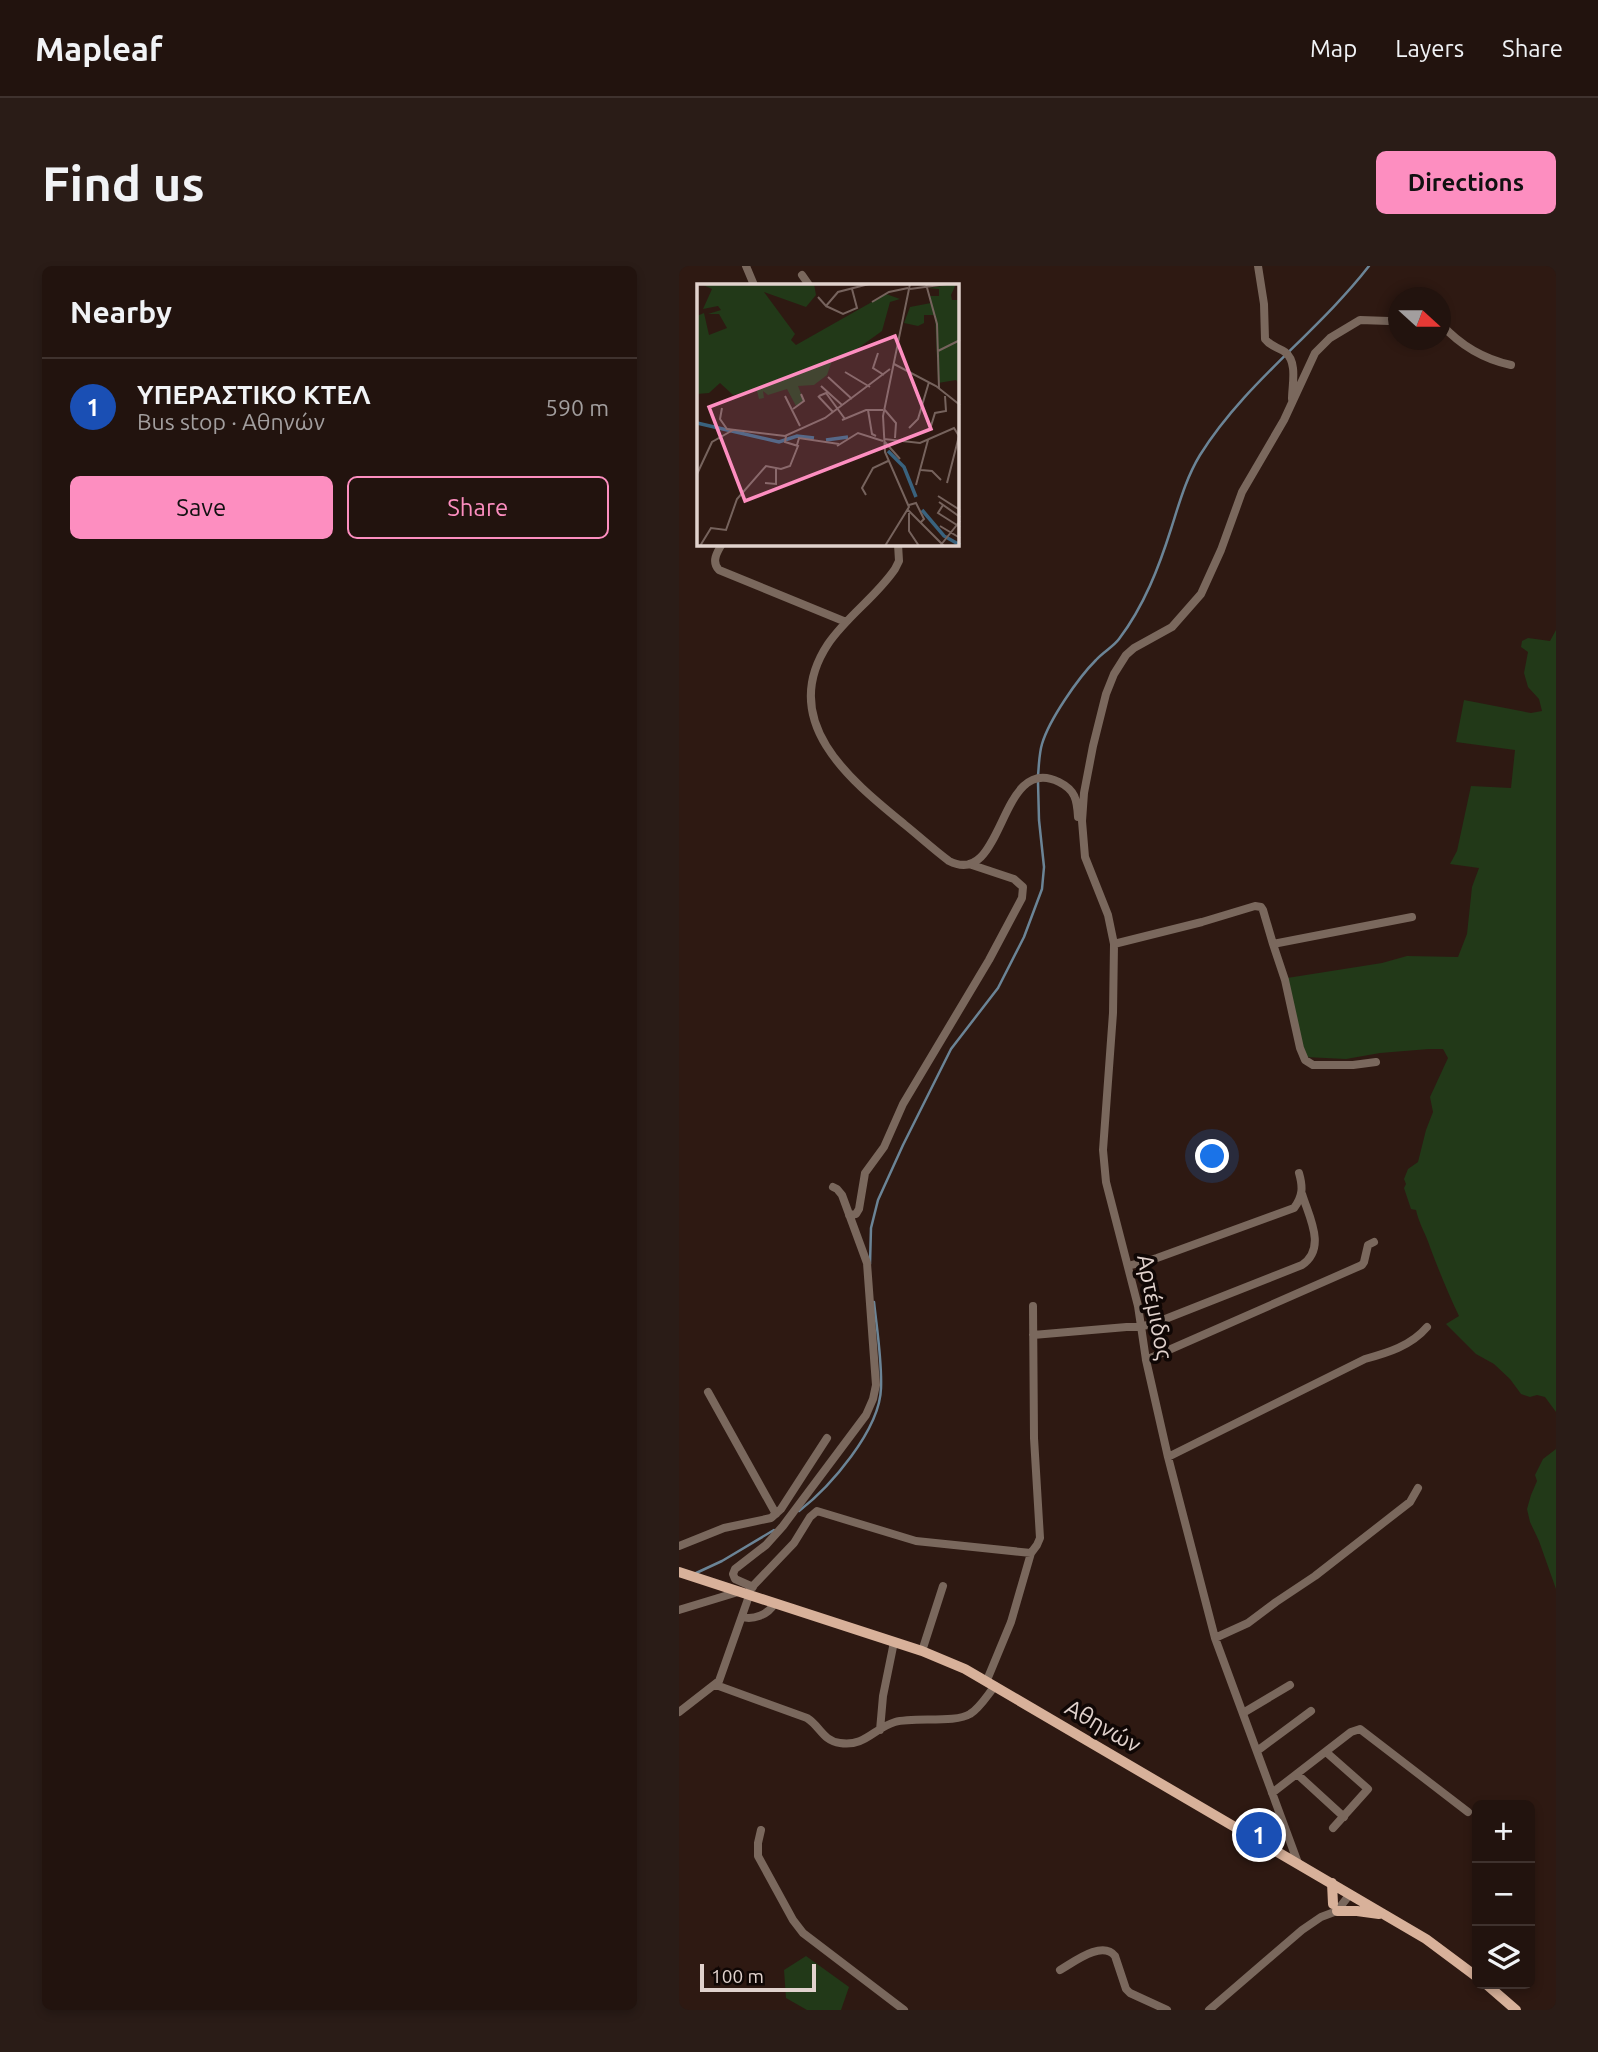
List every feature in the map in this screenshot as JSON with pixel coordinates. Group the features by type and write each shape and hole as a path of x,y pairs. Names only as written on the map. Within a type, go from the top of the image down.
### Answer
{"main road":[{"name":"Αθηνών","path":"679,1572 922,1651 991,1683 1433,1943 1472,1973"},
{"path":"1332,1883 1335,1907 1385,1915"},
{"path":"1492,1989 1516,2010"}],"street":[{"path":"746,266 754,284"},
{"path":"1258,266 1265,304 1265,339 1273,347 1285,352 1291,361 1291,405"},
{"path":"802,275 808,284"},
{"name":"Αρτέμιδος","path":"1298,1863 1215,1638 1168,1457 1128,1266 1106,1182 1103,1163 1104,1124 1113,1013 1114,943 1108,915 1085,857 1082,821 1093,746 1114,674 1126,655 1173,627 1201,594 1221,550 1242,492 1291,405 1315,352 1330,338 1360,320 1388,321"},
{"path":"1451,334 1486,359 1511,365"},
{"path":"721,546 715,561 719,570 846,622"},
{"path":"898,546 899,561 895,569 846,622 820,658 813,679 811,700 813,716 824,743 845,773 876,802 949,861 962,866 980,857 991,845 1005,813 1024,784 1040,777 1056,781 1075,795 1079,835 1083,847"},
{"path":"849,1215 856,1214 859,1209 865,1173 884,1147 904,1104 989,960 1022,898 1023,887 1014,879 969,864"},
{"path":"1114,943 1259,906 1263,909 1285,980 1304,1060 1313,1065 1376,1062"},
{"path":"1273,944 1412,917"},
{"path":"1033,1335 1141,1326 1163,1320 1302,1265 1310,1260 1316,1242 1302,1194 1299,1173"},
{"path":"747,1592 735,1579 735,1569 766,1545 783,1526 866,1415 876,1385 867,1263 840,1192 833,1187"},
{"path":"1128,1266 1285,1212 1294,1208 1302,1194"},
{"path":"1146,1360 1362,1265 1368,1245 1374,1242"},
{"path":"716,1685 807,1718 814,1722 822,1735 841,1744 866,1739 894,1722 920,1718 951,1718 972,1713 991,1683 1031,1553 1040,1538 1034,1438 1033,1306"},
{"path":"1168,1457 1364,1359 1398,1348 1419,1336 1427,1327"},
{"path":"708,1392 776,1514"},
{"path":"679,1546 724,1528 768,1519 776,1514 827,1438"},
{"path":"1215,1638 1248,1623 1315,1576 1410,1502 1418,1488"},
{"path":"679,1712 716,1685 725,1669 747,1592 794,1543 810,1517 817,1511 916,1542 1031,1553"},
{"path":"922,1651 943,1586"},
{"path":"679,1610 747,1592"},
{"path":"741,1617 761,1615 769,1611 774,1604"},
{"path":"880,1730 883,1696 894,1642"},
{"path":"1243,1713 1290,1685"},
{"path":"1257,1751 1311,1711"},
{"path":"1272,1793 1354,1730 1361,1729 1468,1812"},
{"path":"1326,1752 1368,1789 1333,1828"},
{"path":"1297,1774 1344,1816"},
{"path":"761,1830 758,1856 797,1926 811,1940 904,2010"},
{"path":"1209,2010 1260,1965 1335,1907 1347,1892"},
{"path":"1060,1970 1092,1953 1110,1951 1115,1956 1126,1989 1167,2010"}],"green space":[{"path":"1556,630 1556,1412 1545,1397 1521,1394 1494,1364 1476,1354 1446,1324 1459,1316 1416,1210 1411,1209 1404,1188 1408,1169 1418,1162 1433,1112 1430,1097 1448,1058 1443,1049 1380,1053 1346,1059 1305,1057 1287,978 1382,963 1407,956 1458,957 1467,934 1472,887 1479,868 1450,864 1457,851 1471,786 1511,788 1515,750 1456,742 1464,700 1531,713 1542,711 1539,699 1528,687 1524,673 1528,652 1521,647 1522,641 1528,638 1550,641"},
{"path":"1556,1449 1556,1589 1527,1509 1537,1481 1535,1475 1543,1459"},
{"path":"806,1956 849,1987 841,2010 807,2010 786,1998 784,1970"}],"waterway":[{"path":"1038,776 1042,744 1057,712 1089,668 1119,639 1143,600 1161,558 1187,482 1200,455 1238,405 1327,314 1369,266"},
{"path":"870,1264 871,1228 878,1200 903,1145 951,1049 998,988 1024,937 1042,889 1044,867 1038,782"},
{"path":"799,1511 838,1473 872,1422 881,1388 874,1302"},
{"path":"694,1574 722,1561 774,1530"}],"place":[{"name":"ΥΠΕΡΑΣΤΙΚΟ ΚΤΕΛ","path":"1259,1835"}]}
